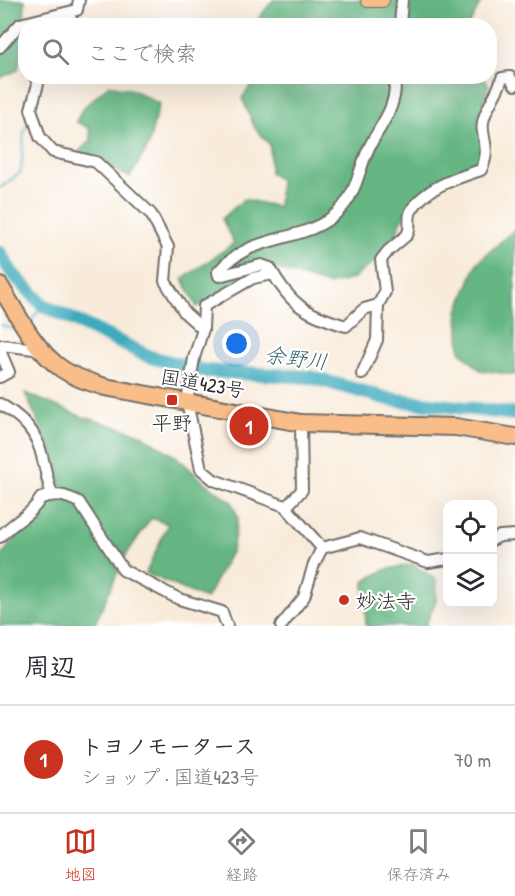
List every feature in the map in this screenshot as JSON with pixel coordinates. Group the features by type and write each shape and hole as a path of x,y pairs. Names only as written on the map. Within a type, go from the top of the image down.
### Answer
{"highway":[{"name":"国道423号","path":"0,286 42,350 60,368 77,378 105,387 301,423 456,427 515,437"}],"main road":[{"path":"368,0 382,0"}],"street":[{"path":"46,18 77,10 79,0"},
{"path":"401,18 402,0"},
{"path":"68,13 70,18"},
{"path":"0,46 18,26"},
{"path":"362,374 376,340 378,305 385,292 381,260 407,235 412,210 446,181 482,170 488,157 484,117 499,91 502,78 510,77 515,85"},
{"path":"38,84 31,109 40,137 53,152 96,162 151,214 168,247 165,281 185,313 203,329"},
{"path":"378,305 364,309 346,326 299,307 284,292 270,268 261,265 219,276 218,272 235,254 248,247 301,234 339,212 355,187 373,140 388,119 393,84"},
{"path":"273,274 252,278 204,306 203,329 194,358 187,402 201,469 214,480 286,507 322,548"},
{"path":"0,377 9,372 1,353 2,345 9,344 42,350"},
{"path":"0,404 20,416 37,437 52,495"},
{"path":"286,507 302,490 301,423"},
{"path":"0,537 13,523 33,513 40,498 52,495 68,496 79,502 123,570 179,599 222,612 227,626"},
{"path":"497,538 515,535"},
{"path":"281,626 304,597 314,564 322,548 360,538 428,562 443,560"}],"green space":[{"path":"0,0 25,0 24,18 18,18 18,70 0,78"},
{"path":"273,0 482,0 473,18 259,18"},
{"path":"252,84 489,85 484,97 481,159 441,179 406,211 389,250 352,279 328,285 267,266 197,307 183,279 234,243 222,219 244,199 278,207 280,179 270,173 270,145 255,128 242,98"},
{"path":"109,85 133,90 159,104 148,147 130,177 76,154 91,140 89,128 76,122 83,108"},
{"path":"515,229 515,375 480,370 460,351 458,311 477,263"},
{"path":"25,393 80,416 138,433 177,457 203,481 232,502 238,518 232,550 206,599 146,573 168,524 151,518 124,558 94,626 0,626 0,557 44,502 51,450"},
{"path":"412,564 437,580 436,601 425,626 366,626 364,582 384,570"}],"waterway":[{"path":"0,188 21,172 24,132 29,119"},
{"name":"余野川","path":"0,253 12,273 43,305 150,357 206,371 310,377 389,399 515,414"},
{"path":"30,322 43,305"},
{"path":"0,325 17,330"}],"place":[{"name":"平野","path":"172,400"},
{"name":"トヨノモータース","path":"249,426"},
{"name":"妙法寺","path":"344,600"}]}
